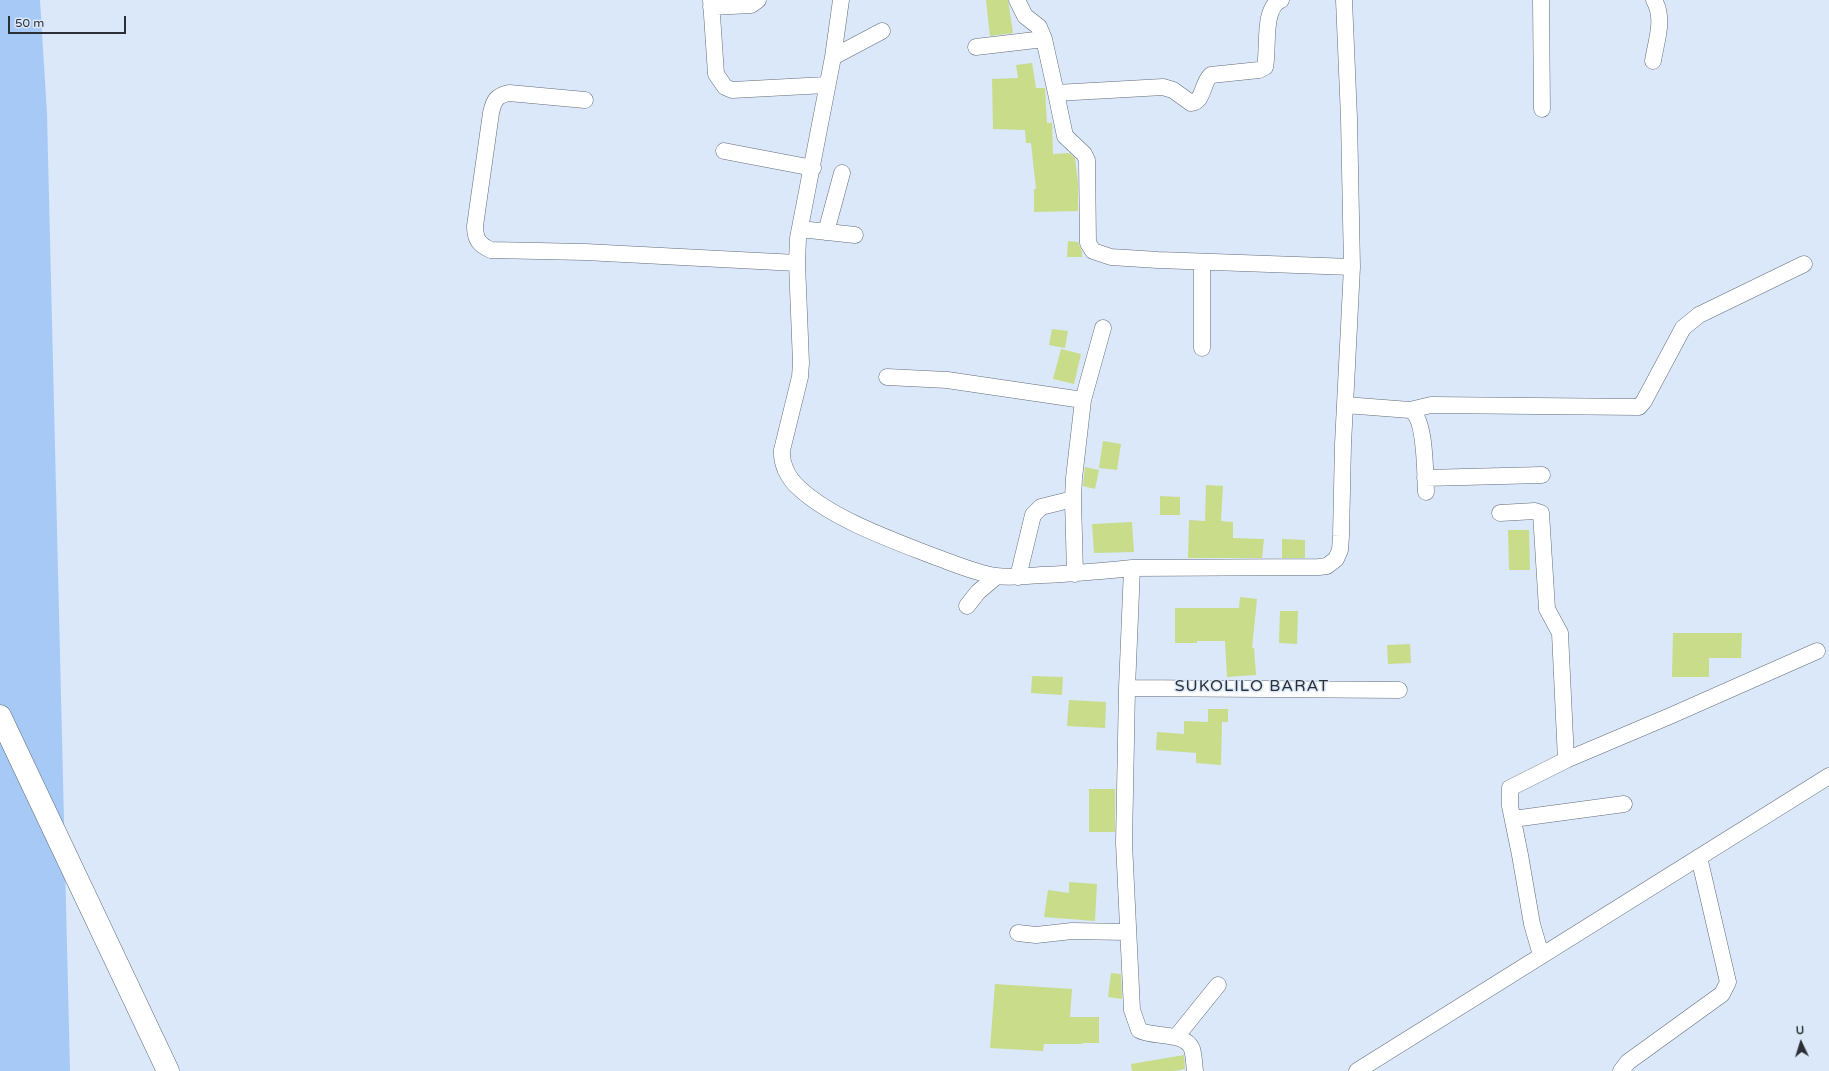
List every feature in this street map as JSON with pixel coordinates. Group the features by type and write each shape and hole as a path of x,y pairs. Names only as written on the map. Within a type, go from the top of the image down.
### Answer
{"main road":[{"path":"0,716 168,1071"}],"street":[{"path":"758,0 751,5 711,4 716,74 725,87 732,90 826,85"},
{"path":"840,0 833,57 826,85 813,168 800,229 797,263 802,352 800,377 782,450 783,460 787,473 799,488 823,506 864,528 949,562 997,576 1075,574 1132,568 1319,567 1332,564 1338,555 1341,543 1345,405 1352,267 1349,118 1344,0"},
{"path":"1018,0 1022,12 1025,16 1037,24 1044,39 1065,136 1084,154 1087,160 1089,213 1088,243 1091,249 1100,254 1112,257 1202,263 1352,267"},
{"path":"1056,93 1163,87 1173,90 1191,103 1196,102 1199,100 1207,79 1211,75 1259,70 1265,67 1270,11 1274,4 1281,0"},
{"path":"1541,0 1542,109"},
{"path":"1653,61 1660,17 1654,0"},
{"path":"833,57 882,31"},
{"path":"976,47 1044,39"},
{"path":"585,100 509,93 498,96 495,99 491,113 475,226 476,238 481,245 491,250 606,253 797,263"},
{"path":"724,151 813,168"},
{"path":"826,232 842,173"},
{"path":"800,229 855,235"},
{"path":"1202,263 1202,348"},
{"path":"1345,405 1410,410 1432,405 1638,407 1642,404 1683,328 1699,316 1804,264"},
{"path":"1075,574 1073,499 1083,400 1103,328"},
{"path":"887,377 947,380 1083,400"},
{"path":"1410,410 1416,414 1422,433 1425,485 1542,475"},
{"path":"1018,576 1033,515 1041,507 1073,499"},
{"path":"1500,513 1535,511 1541,513 1547,609 1560,633 1566,760"},
{"path":"1132,568 1127,688 1124,843 1127,932 1132,1010 1137,1027 1145,1033 1176,1037 1191,1047 1195,1071"},
{"path":"967,606 978,592 997,576"},
{"path":"1542,954 1532,924 1508,790 1566,760 1670,716 1816,651"},
{"path":"1127,688 1399,690"},
{"path":"1357,1071 1829,776"},
{"path":"1513,820 1624,804"},
{"path":"1620,1071 1628,1062 1722,994 1727,987 1728,982 1699,857"},
{"path":"1018,933 1036,935 1072,931 1127,932"},
{"path":"1176,1037 1218,985"}],"shaded area":[{"path":"0,0 40,0 47,114 70,1071 0,1071"}],"building":[{"path":"986,0 1008,0 1013,33 990,36"},
{"path":"1032,63 1036,88 1045,88 1047,123 1052,123 1053,154 1069,153 1075,158 1078,183 1078,211 1034,212 1034,189 1036,189 1031,143 1026,143 1025,130 993,129 992,79 1018,78 1016,65"},
{"path":"1068,241 1078,242 1082,252 1082,257 1067,257"},
{"path":"1052,329 1068,331 1065,348 1049,345"},
{"path":"1061,349 1081,354 1074,384 1053,379"},
{"path":"1103,441 1121,444 1117,470 1099,468"},
{"path":"1085,467 1099,470 1095,489 1083,486"},
{"path":"1206,485 1223,486 1221,521 1233,522 1233,538 1264,539 1262,558 1188,558 1189,520 1205,521"},
{"path":"1160,496 1180,497 1180,515 1160,515"},
{"path":"1132,522 1134,552 1094,553 1092,524"},
{"path":"1508,530 1529,530 1530,570 1509,570"},
{"path":"1282,539 1305,540 1305,558 1282,558"},
{"path":"1240,597 1257,599 1252,648 1254,648 1256,675 1227,677 1225,641 1175,643 1175,608 1239,608"},
{"path":"1280,611 1298,611 1297,644 1279,643"},
{"path":"1673,633 1742,633 1741,658 1709,658 1709,677 1672,677"},
{"path":"1410,644 1411,663 1388,664 1387,645"},
{"path":"1032,676 1063,677 1062,695 1031,693"},
{"path":"1069,700 1106,702 1105,728 1067,726"},
{"path":"1208,709 1228,709 1228,722 1222,722 1221,765 1196,763 1196,753 1156,750 1157,732 1184,734 1184,721 1208,722"},
{"path":"1089,789 1115,789 1115,832 1089,832"},
{"path":"1069,882 1097,884 1095,921 1044,917 1048,890 1069,893"},
{"path":"1111,973 1121,974 1122,999 1108,997"},
{"path":"995,984 1072,989 1070,1017 1099,1017 1099,1043 1044,1044 1043,1051 990,1048"},
{"path":"1184,1055 1185,1069 1174,1071 1132,1071 1131,1064"}],"district":[{"name":"SUKOLILO BARAT","path":"1252,687"}]}
